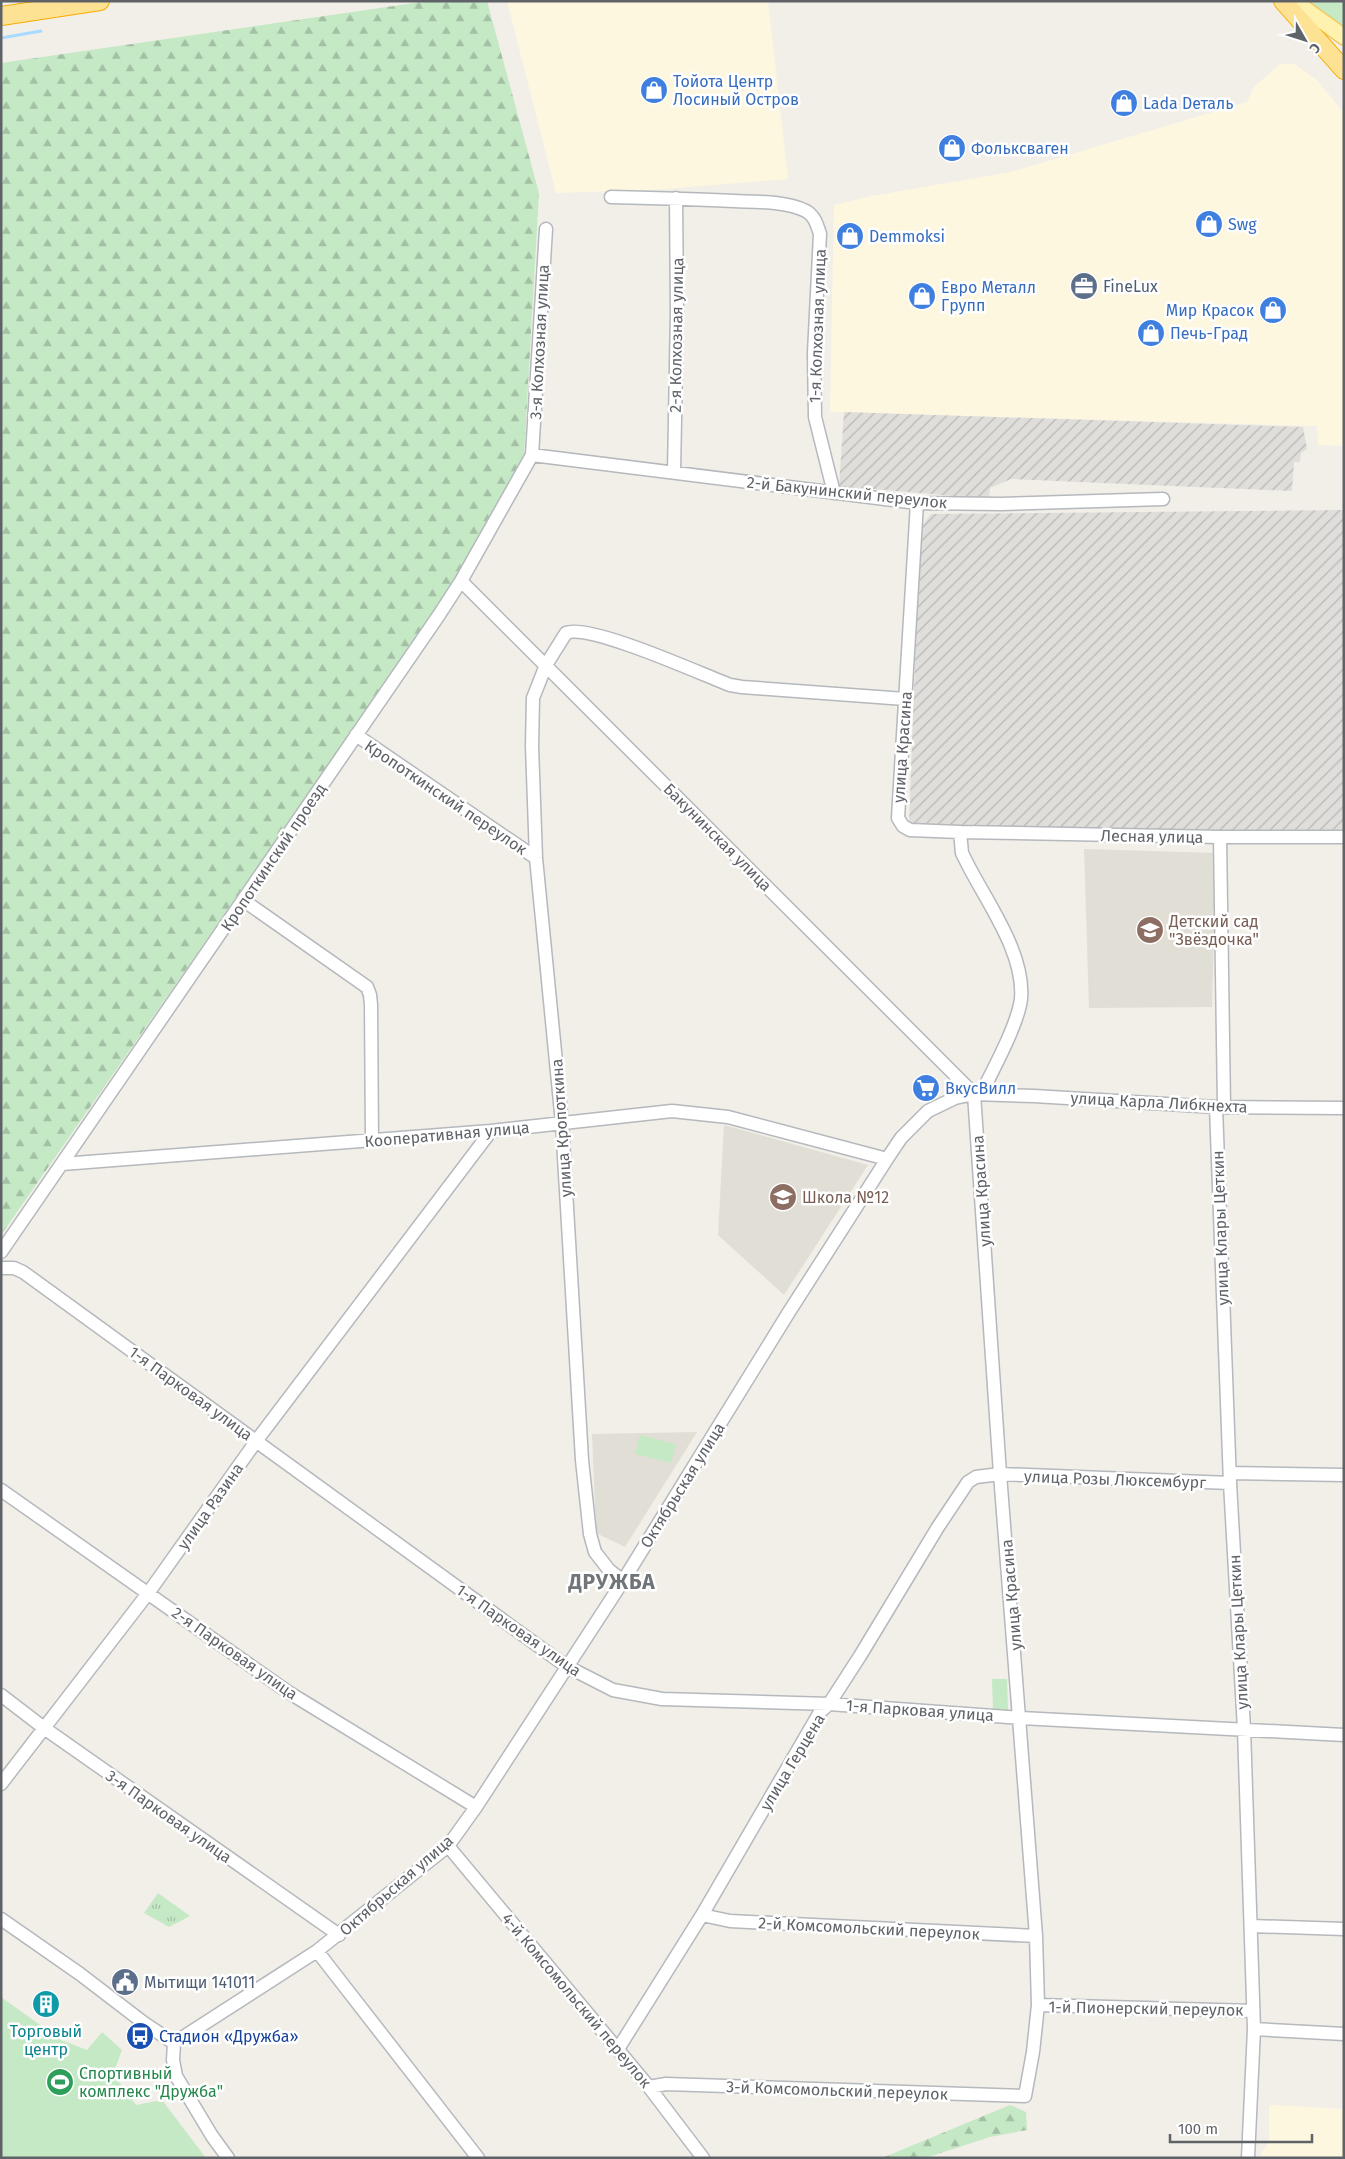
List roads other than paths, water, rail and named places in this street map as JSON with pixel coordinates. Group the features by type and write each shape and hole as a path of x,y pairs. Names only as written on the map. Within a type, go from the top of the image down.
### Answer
{"highway":[{"path":"1,16 100,1"},
{"path":"1283,1 1344,70"}],"main road":[{"path":"1294,1 1344,37"}],"street":[{"path":"611,197 676,198"},
{"name":"1-я Колхозная улица","path":"676,198 770,203 798,208 808,212 815,219 820,234 814,353 815,417 834,493"},
{"name":"2-я Колхозная улица","path":"674,472 677,312 676,198"},
{"name":"3-я Колхозная улица","path":"532,454 546,228"},
{"name":"2-й Бакунинский переулок","path":"532,454 917,503 1001,504 1163,499"},
{"name":"Кропоткинский проезд","path":"1,1252 461,581 532,454"},
{"name":"улица Красина","path":"917,503 897,809 899,823 910,830 960,832 962,853 1015,954 1021,975 1020,999 1014,1022 978,1094 1000,1474 1021,1718 1036,1936 1038,2005 1033,2052 1024,2096"},
{"name":"Бакунинская улица","path":"461,581 978,1094"},
{"name":"улица Кропоткина","path":"623,1581 609,1570 595,1552 590,1534 582,1460 562,1123 536,858 532,746 533,698 546,665 566,632 576,630 596,634 742,687 905,699"},
{"name":"Кропоткинский переулок","path":"356,735 536,858"},
{"name":"Лесная улица","path":"960,832 1220,837 1344,836"},
{"name":"улица Клары Цеткин","path":"1220,837 1220,1107 1230,1478 1244,1729 1254,2029 1248,2158"},
{"path":"243,900 367,987 371,1005 372,1141"},
{"name":"улица Карла Либкнехта","path":"978,1094 1220,1107 1344,1108"},
{"name":"Октябрьская улица","path":"174,2043 317,1952 448,1846 476,1807 623,1581 789,1312 901,1138 928,1111 955,1098 978,1094"},
{"name":"Кооперативная улица","path":"62,1164 491,1131 672,1111 728,1117 887,1159"},
{"name":"улица Разина","path":"1,1784 149,1592 257,1440 491,1131"},
{"name":"1-я Парковая улица","path":"1,1268 14,1268 23,1272 566,1666 598,1684 635,1695 662,1699 829,1704 1021,1718 1344,1735"},
{"name":"улица Розы Люксембург","path":"1000,1474 1230,1478 1344,1475"},
{"name":"улица Герцена","path":"618,2049 702,1915 820,1712 829,1704 962,1489 976,1477 1000,1474"},
{"name":"2-я Парковая улица","path":"1,1490 149,1592 288,1692 476,1807"},
{"name":"3-я Парковая улица","path":"1,1695 44,1728 339,1935"},
{"name":"4-й Комсомольский переулок","path":"448,1846 618,2049 703,2158"},
{"name":"2-й Комсомольский переулок","path":"702,1915 730,1922 1036,1936"},
{"path":"1,1919 174,2043 173,2060 176,2076 212,2136 228,2158"},
{"path":"1251,1926 1344,1929"},
{"path":"317,1952 478,2158"},
{"name":"1-й Пионерский переулок","path":"1038,2005 1253,2011"},
{"path":"1254,2029 1344,2034"},
{"name":"3-й Комсомольский переулок","path":"649,2087 666,2084 1024,2096"}],"waterway":[{"path":"1,38 41,31"}],"place":[{"name":"Тойота Центр Лосиный Остров","path":"654,90"},
{"name":"Lada Dеталь","path":"1124,103"},
{"name":"Фольксваген","path":"952,148"},
{"name":"Swg","path":"1209,224"},
{"name":"Demmoksi","path":"850,236"},
{"name":"FineLux","path":"1084,286"},
{"name":"Евро Металл Групп","path":"922,296"},
{"name":"Мир Красок","path":"1273,310"},
{"name":"Печь-Град","path":"1151,333"},
{"name":"Детский сад \"Звёздочка\"","path":"1150,930"},
{"name":"ВкусВилл","path":"926,1088"},
{"name":"Школа №12","path":"783,1197"},
{"name":"Мытищи 141011","path":"125,1982"},
{"name":"Торговый центр","path":"46,2004"},
{"name":"Стадион «Дружба»","path":"140,2036"},
{"name":"Спортивный комплекс \"Дружба\"","path":"60,2082"}],"district":[{"name":"ДРУЖБА","path":"612,1582"}]}
